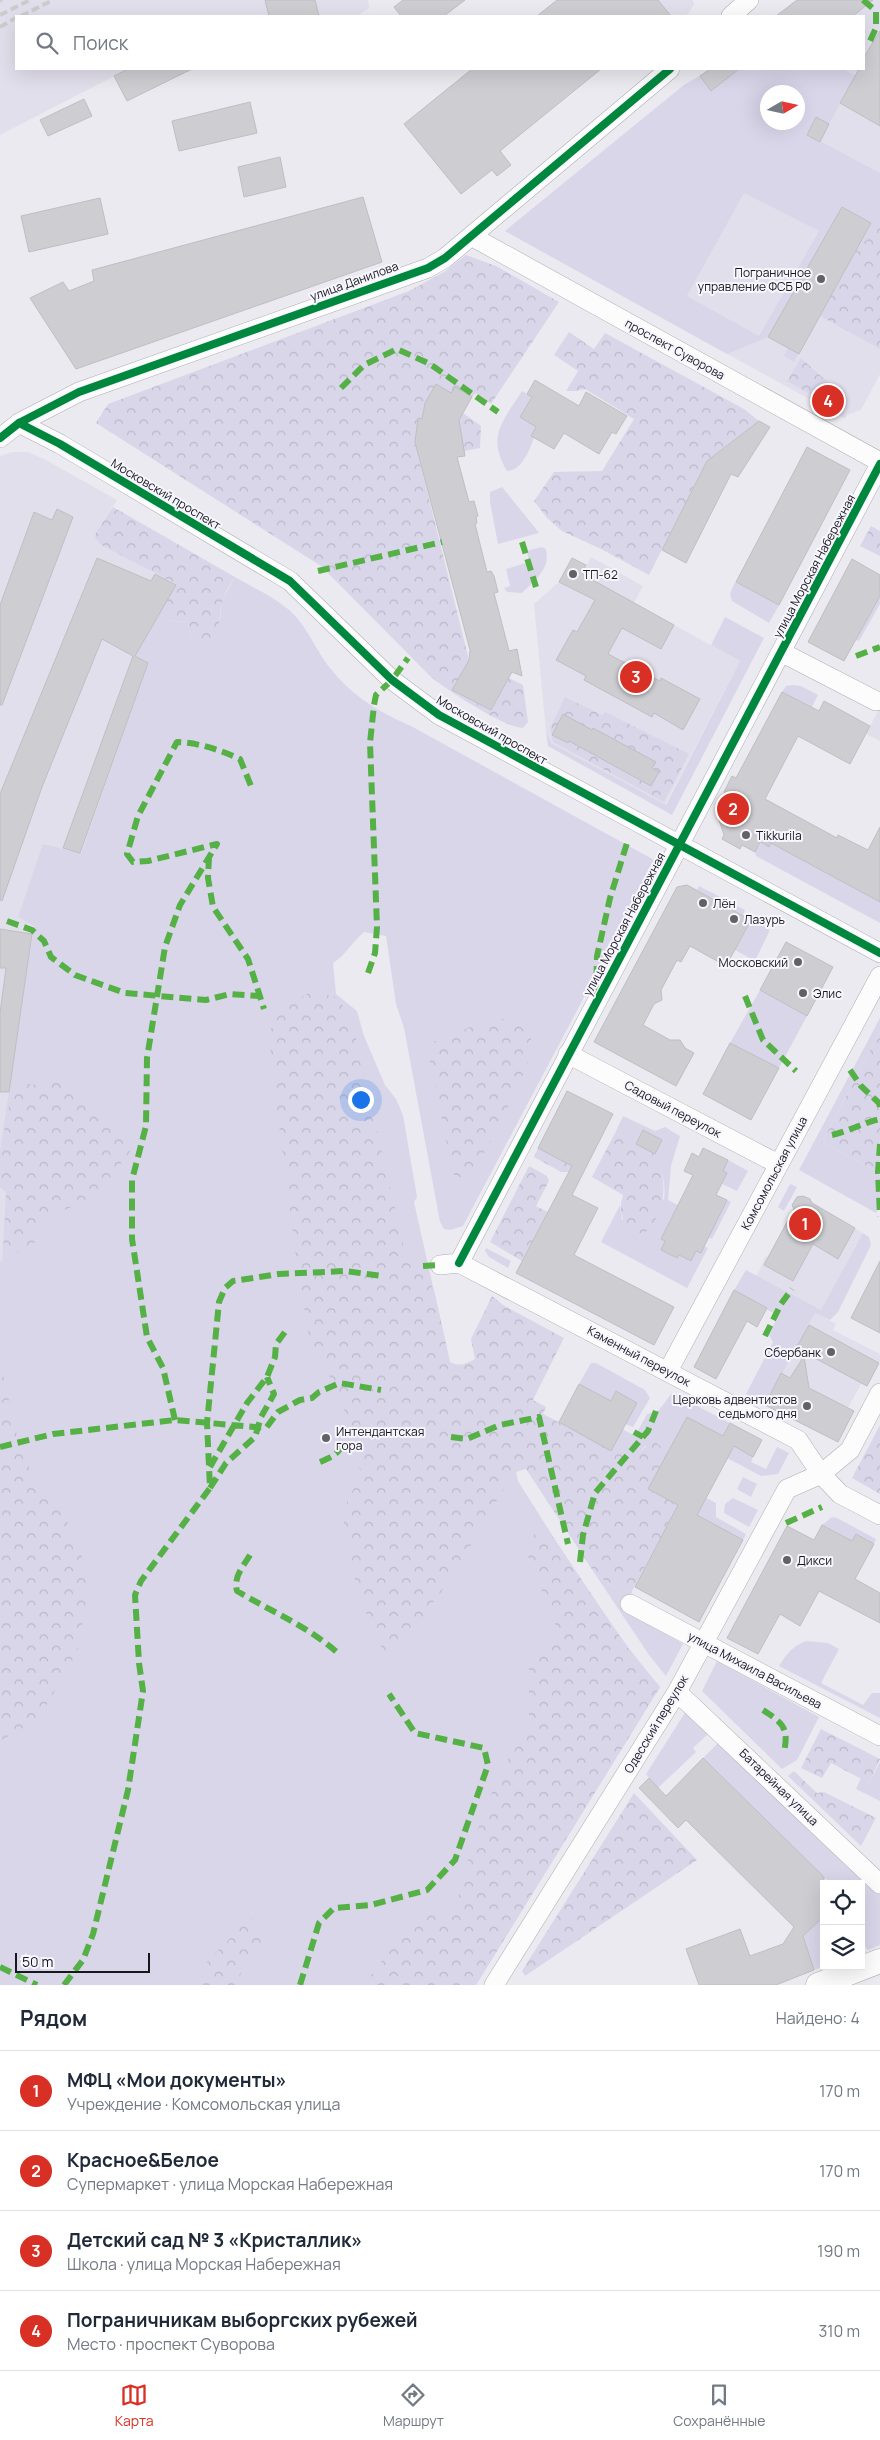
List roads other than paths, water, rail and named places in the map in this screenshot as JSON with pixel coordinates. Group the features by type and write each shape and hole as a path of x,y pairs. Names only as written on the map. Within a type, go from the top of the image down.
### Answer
{"main road":[{"path":"818,1985 880,1962"}],"street":[{"path":"732,15 749,0"},
{"name":"улица Данилова","path":"0,438 19,423 79,392 428,268 445,258 669,70"},
{"name":"проспект Суворова","path":"471,236 880,463"},
{"name":"Московский проспект","path":"19,423 60,444 290,581 392,680 439,715 880,953"},
{"name":"улица Морская Набережная","path":"459,1263 880,463"},
{"path":"781,652 876,701"},
{"name":"Комсомольская улица","path":"668,1371 880,976"},
{"name":"Садовый переулок","path":"568,1054 778,1164"},
{"path":"440,1265 459,1263"},
{"name":"Каменный переулок","path":"459,1263 798,1440 821,1474 840,1494 880,1515"},
{"name":"Одесский переулок","path":"494,1985 677,1692 787,1489 821,1474 850,1450 880,1394"},
{"name":"улица Михаила Васильева","path":"630,1604 880,1736"},
{"name":"Батарейная улица","path":"677,1692 880,1884"}],"railway":[{"path":"0,15 30,0"},
{"path":"23,15 53,0"},
{"path":"0,27 15,19"}],"place":[{"name":"Пограничное управление ФСБ РФ","path":"821,279"},
{"name":"Пограничникам выборгских рубежей","path":"828,401"},
{"name":"ТП-62","path":"573,574"},
{"name":"Детский сад № 3 «Кристаллик»","path":"636,677"},
{"name":"Красное&Белое","path":"733,809"},
{"name":"Tikkurila","path":"746,835"},
{"name":"Лён","path":"703,903"},
{"name":"Лазурь","path":"734,919"},
{"name":"Московский","path":"798,962"},
{"name":"Элис","path":"803,993"},
{"name":"МФЦ «Мои документы»","path":"805,1224"},
{"name":"Сбербанк","path":"831,1352"},
{"name":"Церковь адвентистов седьмого дня","path":"807,1406"},
{"name":"Интендантская гора","path":"326,1438"},
{"name":"Дикси","path":"787,1560"}]}
